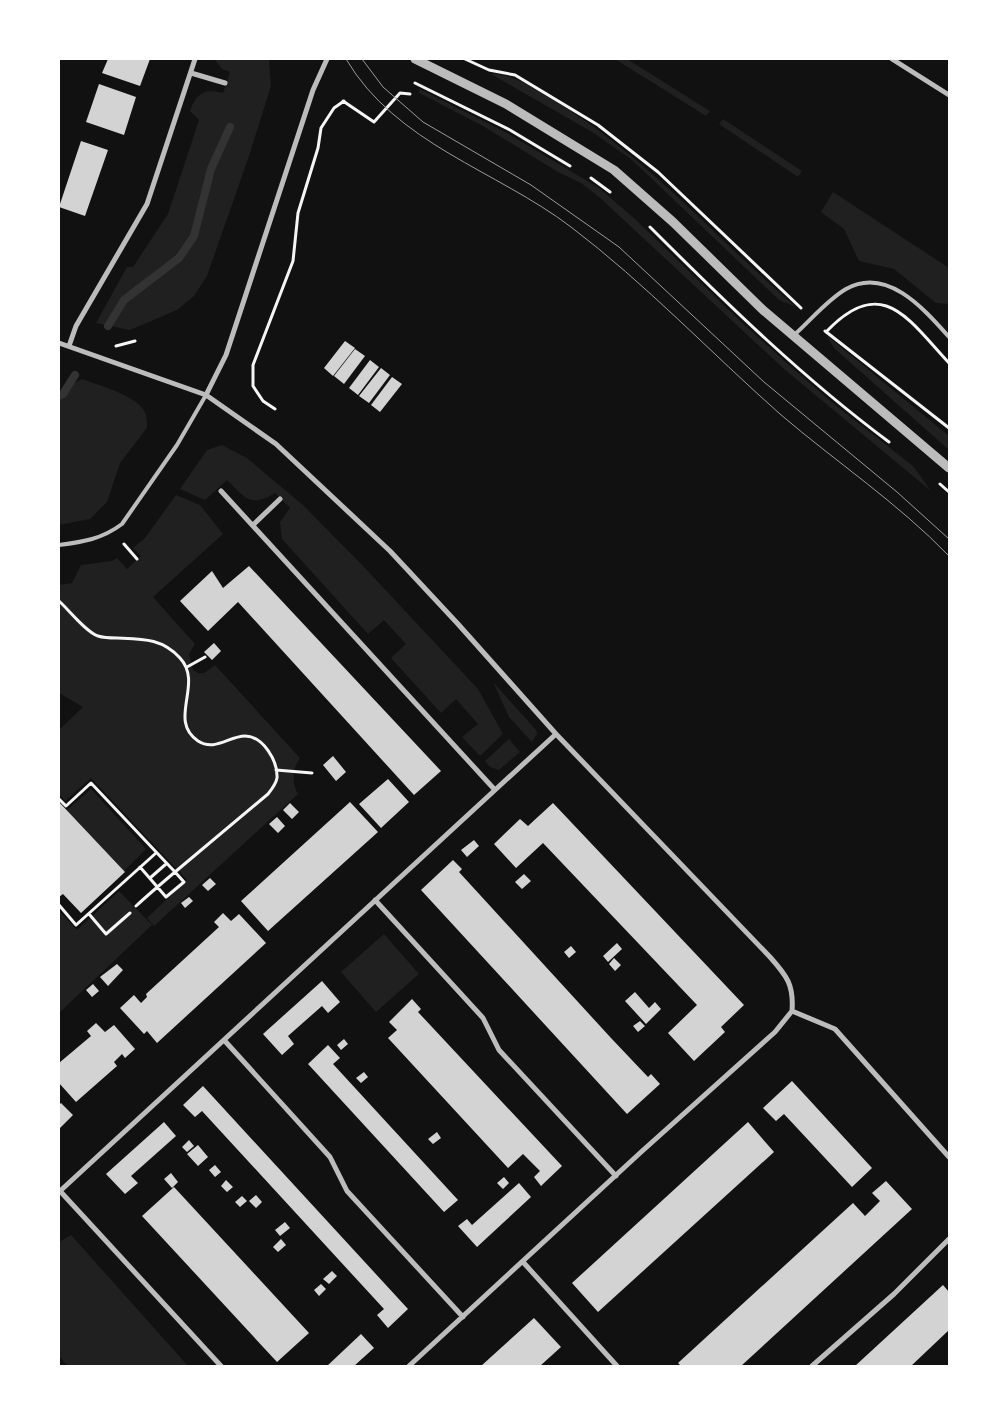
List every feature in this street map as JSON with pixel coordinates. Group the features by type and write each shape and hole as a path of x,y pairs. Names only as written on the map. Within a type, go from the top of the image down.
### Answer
{"street":[{"path":"68,346 76,326 147,204 195,59"},
{"path":"206,395 226,356 311,97 327,59"},
{"path":"415,59 506,104 585,150 614,170 673,222 758,304 949,468"},
{"path":"892,59 949,95"},
{"path":"190,73 225,83"},
{"path":"59,343 206,395 276,444 343,505 458,624 556,734 770,957 786,976 793,994 792,1011 775,1032 409,1366"},
{"path":"221,491 495,790"},
{"path":"253,525 280,499"},
{"path":"221,1366 59,1191 556,734"},
{"path":"375,900 483,1018 499,1050 616,1176"},
{"path":"792,1011 835,1029 949,1157"},
{"path":"224,1040 330,1157 347,1191 463,1317"},
{"path":"812,1366 894,1294 949,1239"},
{"path":"523,1262 617,1366"}],"lane":[{"path":"794,336 845,290 872,282 884,284 908,297 928,313 949,337"},
{"path":"59,545 96,539 109,534 122,524 140,502 177,445 206,395"}],"path":[{"path":"415,82 510,130 577,170"},
{"path":"275,408 263,401 253,386 253,365 293,261 298,213 318,148 321,128 334,108 343,101 374,122 400,93 410,94"},
{"path":"584,174 616,197"},
{"path":"649,226 737,313 836,400 891,444"},
{"path":"949,363 902,314 880,304 859,306 838,320 826,331 949,428"},
{"path":"935,480 949,492"},
{"path":"124,544 137,559"},
{"path":"59,601 96,636 147,639 161,642 180,658 187,667 190,689 184,718 192,734 206,745 244,736 253,737 267,750 276,770 274,787 268,794 136,906"},
{"path":"187,667 205,657"},
{"path":"276,770 312,773"},
{"path":"59,799 66,806 91,783 184,882 166,897 140,867"},
{"path":"59,905 76,925 156,853"},
{"path":"150,878 166,864"},
{"path":"89,914 106,934 130,913"}],"shaded area":[{"path":"214,59 269,59 271,86 207,276 194,296 177,310 130,330 96,323 127,267 133,267 168,214 199,120 190,111 192,105 202,93 211,91 223,93 230,72 222,69"},
{"path":"615,59 627,59 710,111 706,116"},
{"path":"491,74 509,77 532,87 590,124 622,148 652,173 796,307 779,300 631,159 592,132"},
{"path":"420,89 507,133 599,188 635,219 737,318 791,367 834,404 913,466 931,491 784,369 598,196 581,183 558,172 483,126 419,93"},
{"path":"723,119 802,171 798,177 719,124"},
{"path":"833,192 949,268 949,304 936,303 894,269 859,261 844,229 821,212"},
{"path":"826,335 949,436 949,450 834,348"},
{"path":"82,379 132,399 143,409 147,420 147,428 120,463 107,502 90,519 59,525 59,391"},
{"path":"222,445 247,458 304,506 478,689 503,734 480,756 462,737 478,724 456,699 441,713 391,658 406,644 384,620 368,634 282,539 280,522 290,508 275,493 260,500 249,499 227,480 205,500 180,489 207,450"},
{"path":"176,495 200,505 223,534 153,597 195,644 189,654 193,670 198,673 204,673 215,665 300,758 294,775 294,785 298,794 154,926 147,918 187,880 91,778 65,801 59,794 59,730 83,707 59,693 59,585 72,583 81,565 112,561 117,558 127,569 141,556 133,548 145,538"},
{"path":"493,682 536,730 537,734 532,742 509,717"},
{"path":"509,739 520,752 499,770 490,767 485,761"},
{"path":"91,789 146,849 124,871 67,810"},
{"path":"119,891 152,925 59,1013 59,911 77,930"},
{"path":"384,934 419,974 376,1012 341,972"},
{"path":"71,1235 188,1366 68,1366 59,1356 59,1242"}],"building":[{"path":"108,59 150,59 140,86 102,73"},
{"path":"99,84 136,97 124,135 86,122"},
{"path":"81,141 108,150 85,216 59,207"},
{"path":"345,341 355,348 333,376 324,368"},
{"path":"355,349 365,356 344,384 334,376"},
{"path":"370,360 379,367 358,395 349,388"},
{"path":"381,368 390,375 369,403 359,396"},
{"path":"392,377 402,384 380,412 371,405"},
{"path":"249,566 441,771 414,795 238,602 208,631 180,601 212,571 223,588"},
{"path":"214,643 221,651 212,660 204,652"},
{"path":"333,756 346,772 336,781 323,765"},
{"path":"388,779 409,802 381,828 359,804"},
{"path":"59,802 125,872 81,913 63,894 59,897"},
{"path":"350,802 378,832 268,931 241,901"},
{"path":"290,803 299,812 292,819 283,810"},
{"path":"553,803 744,1005 721,1027 725,1032 694,1061 668,1033 697,1005 543,843 516,868 494,844 520,819 528,826"},
{"path":"277,817 285,826 278,833 269,824"},
{"path":"474,840 479,846 467,857 461,850"},
{"path":"453,860 462,869 459,872 611,1038 648,1077 651,1074 660,1084 627,1114 421,890"},
{"path":"524,874 531,881 522,889 515,882"},
{"path":"210,878 216,884 208,891 202,885"},
{"path":"189,897 193,901 185,908 181,903"},
{"path":"223,913 231,921 239,914 266,943 157,1043 147,1031 144,1034 120,1008 134,995 141,1003 147,997 146,994 219,927 214,922"},
{"path":"617,943 622,949 608,962 603,956"},
{"path":"571,946 576,952 569,958 564,952"},
{"path":"614,958 621,965 615,971 609,964"},
{"path":"117,964 123,970 108,986 100,977"},
{"path":"322,981 340,1002 328,1013 322,1006 288,1036 294,1044 282,1055 263,1034"},
{"path":"93,984 99,991 92,997 86,990"},
{"path":"635,992 649,1008 655,1002 661,1009 646,1024 625,1001"},
{"path":"412,999 421,1009 418,1012 562,1166 541,1186 534,1177 540,1171 523,1154 508,1168 388,1038 397,1030 389,1022"},
{"path":"640,1021 645,1026 638,1032 633,1026"},
{"path":"96,1023 105,1032 114,1025 135,1049 125,1058 122,1054 114,1062 117,1066 76,1102 59,1083 59,1063 91,1036 87,1031"},
{"path":"344,1039 348,1044 341,1050 337,1045"},
{"path":"328,1045 340,1058 333,1064 458,1200 444,1212 308,1064"},
{"path":"364,1072 368,1077 361,1083 356,1078"},
{"path":"792,1081 872,1168 852,1187 784,1114 776,1121 763,1108"},
{"path":"203,1086 408,1309 388,1328 377,1315 384,1309 202,1111 195,1117 183,1105"},
{"path":"61,1103 73,1115 59,1129 59,1105"},
{"path":"164,1122 176,1136 131,1176 138,1183 125,1194 106,1174"},
{"path":"748,1122 774,1152 598,1312 572,1283"},
{"path":"437,1132 441,1138 433,1144 428,1139"},
{"path":"189,1140 194,1146 187,1152 182,1147"},
{"path":"198,1145 208,1157 198,1166 187,1154"},
{"path":"215,1165 221,1172 215,1177 209,1170"},
{"path":"171,1173 178,1182 172,1188 164,1179"},
{"path":"504,1177 509,1183 503,1189 497,1183"},
{"path":"226,1180 233,1187 227,1192 221,1186"},
{"path":"886,1181 912,1209 741,1366 681,1366 678,1363 853,1203 865,1216 880,1201 872,1193"},
{"path":"519,1183 531,1197 477,1247 458,1226 467,1219 472,1225"},
{"path":"174,1187 309,1333 277,1362 142,1216"},
{"path":"256,1195 262,1202 256,1208 249,1201"},
{"path":"242,1196 247,1201 240,1207 235,1202"},
{"path":"285,1222 290,1228 280,1236 275,1230"},
{"path":"281,1239 286,1245 278,1252 273,1247"},
{"path":"332,1271 337,1276 329,1284 323,1279"},
{"path":"321,1284 326,1289 319,1296 314,1290"},
{"path":"943,1285 949,1292 949,1330 911,1366 855,1366"},
{"path":"534,1318 561,1347 540,1366 481,1366"},
{"path":"361,1334 374,1348 354,1366 327,1366"}],"waterway":[{"path":"108,326 124,300 179,258 194,236 211,169 230,127"},
{"path":"59,396 63,394 75,375"}],"tram line":[{"path":"346,59 367,88 392,113 419,134 449,154 542,207 599,249 652,295 780,414 888,500 949,556"},
{"path":"362,59 383,87 423,122 531,185 619,247 764,382 897,492 949,539"}]}
